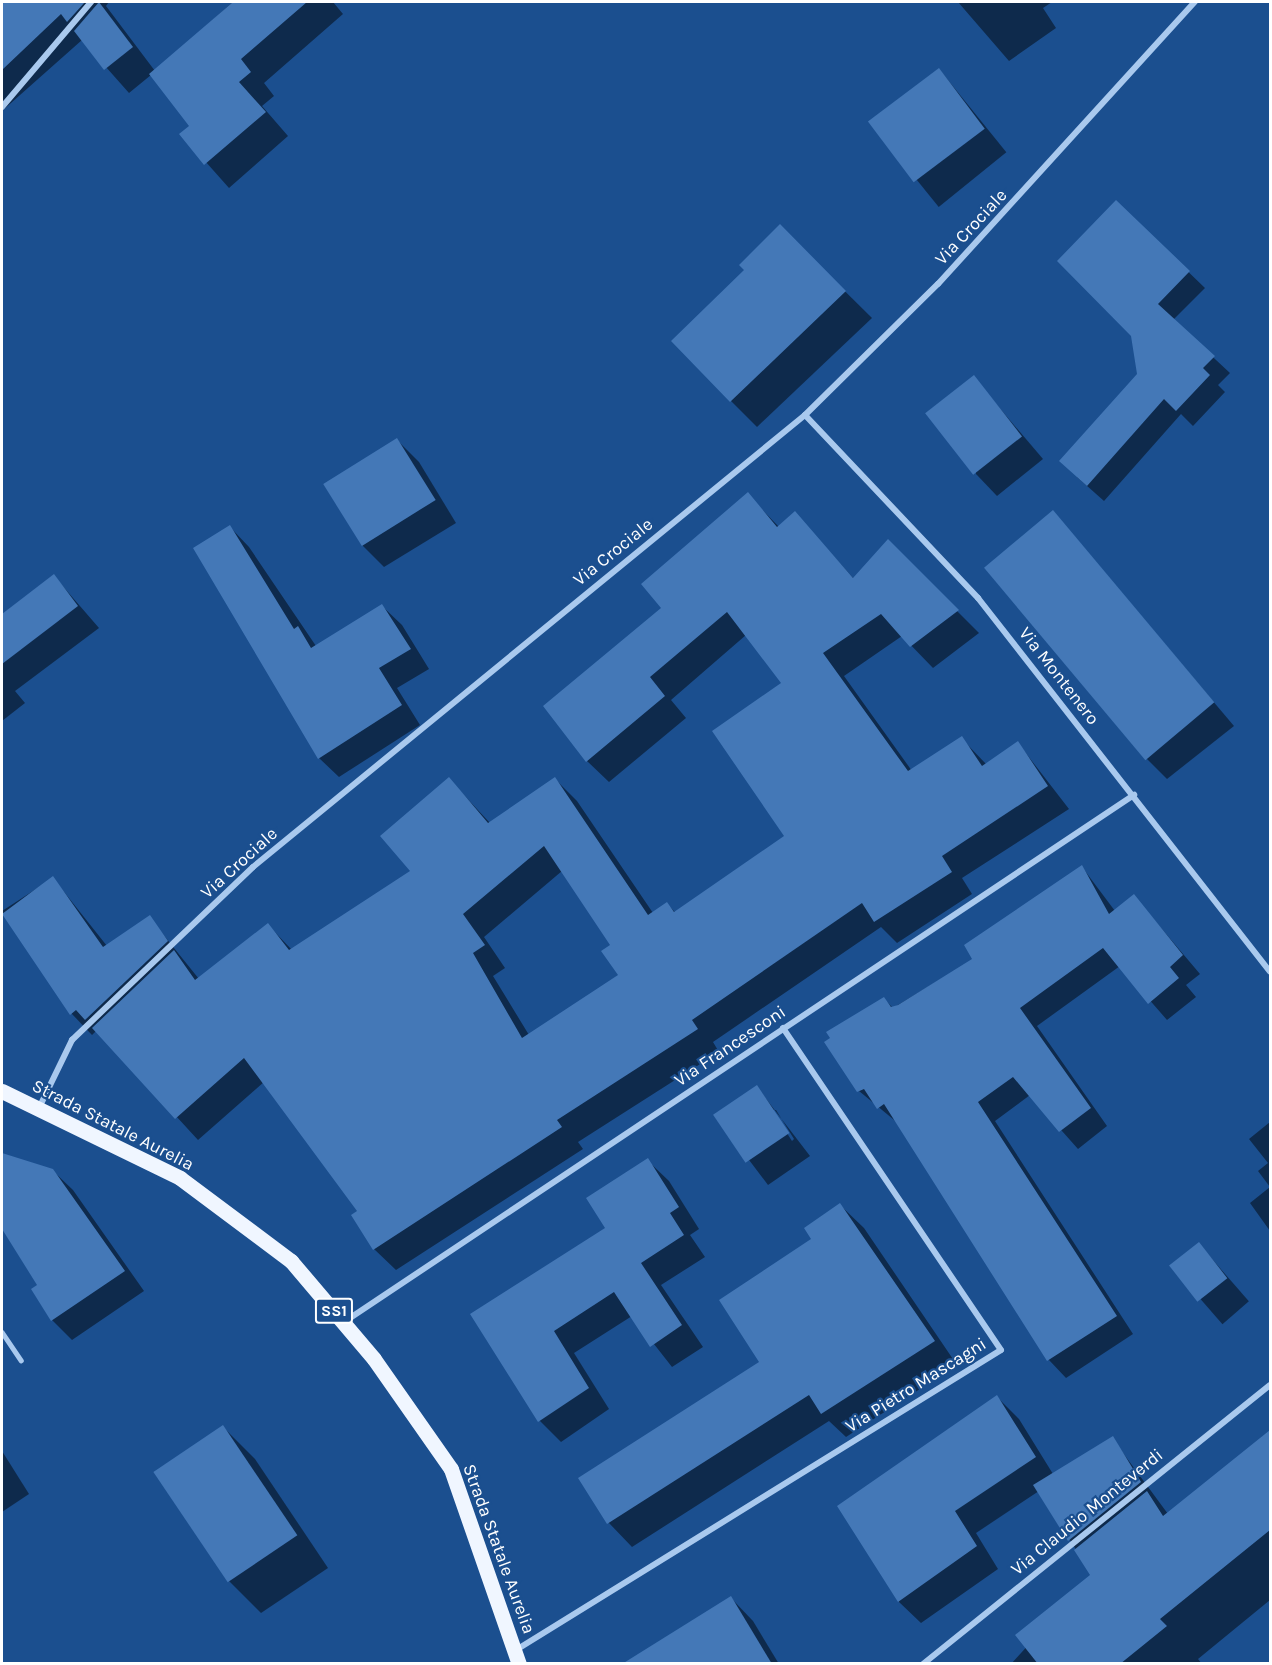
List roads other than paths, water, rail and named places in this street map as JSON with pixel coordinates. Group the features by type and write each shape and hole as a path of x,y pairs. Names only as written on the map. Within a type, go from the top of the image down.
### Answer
{"main road":[{"name":"Strada Statale Aurelia","path":"2,1091 180,1178 291,1261 344,1323 451,1469 517,1657"}],"street":[{"path":"2,107 91,2"},
{"name":"Via Crociale","path":"38,1108 72,1040 253,867 805,414 938,284 1195,2"},
{"name":"Via Montenero","path":"805,414 978,598 1270,972"},
{"name":"Via Francesconi","path":"344,1323 1134,795"},
{"name":"Via Pietro Mascagni","path":"517,1657 1001,1350 783,1028"},
{"name":"Via Claudio Monteverdi","path":"923,1664 1270,1385"}],"lane":[{"path":"2,1332 21,1360"}]}
